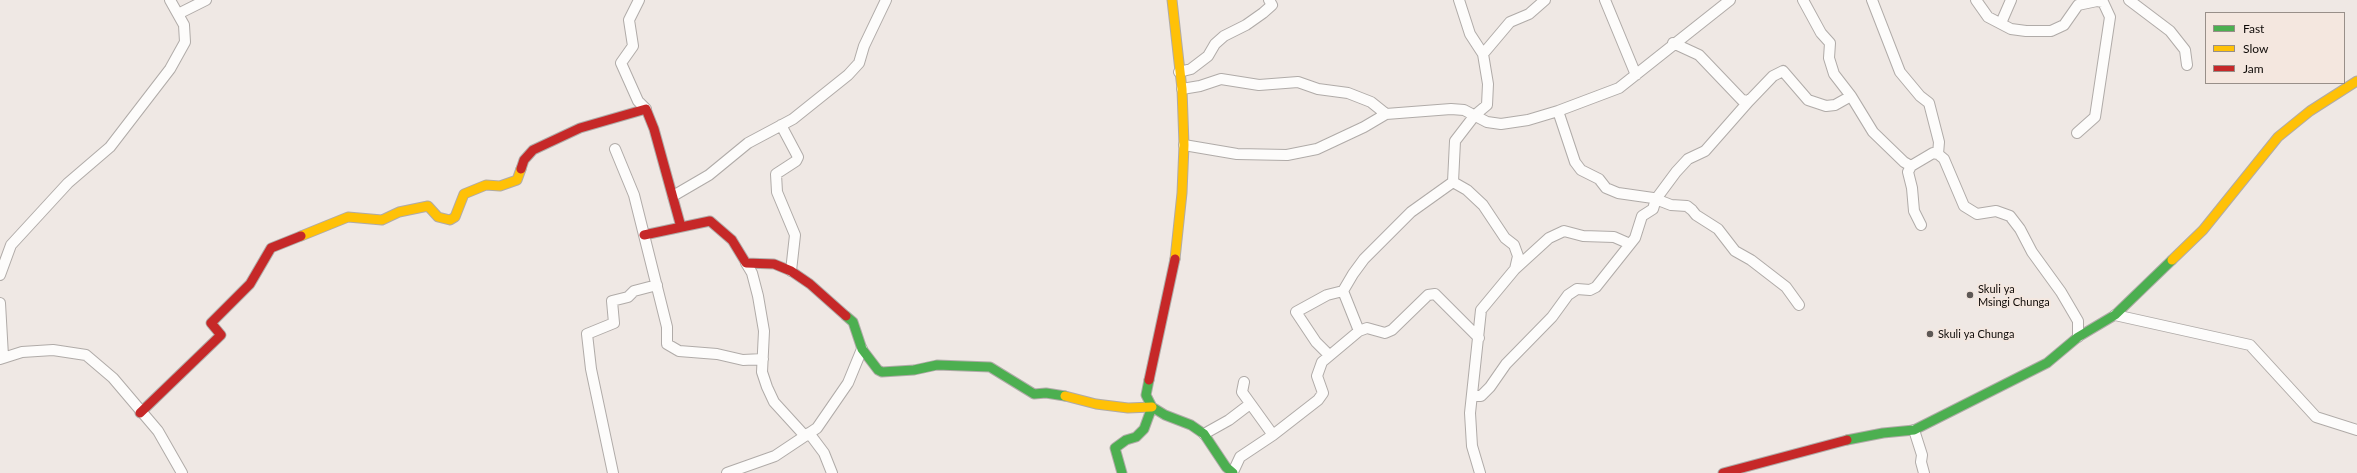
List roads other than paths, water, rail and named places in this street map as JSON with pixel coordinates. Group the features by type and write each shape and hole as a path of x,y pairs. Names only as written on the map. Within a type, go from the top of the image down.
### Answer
{"street":[{"path":"0,275 11,244 68,183 110,147 170,69 186,42 184,25 170,0"},
{"path":"178,14 206,0"},
{"path":"639,0 629,20 634,46 621,63 636,98 646,109 654,129 681,228"},
{"path":"673,196 709,175 748,143 794,118 848,76 860,63 864,46 886,0"},
{"path":"1172,0 1182,89 1184,145 1180,225 1174,265 1146,395 1152,407 1165,415 1191,425 1204,434 1226,467 1233,473 1240,457 1273,435 1318,400 1323,393 1317,376 1322,362 1359,331 1367,328 1385,332 1392,330 1428,295 1435,294 1479,338"},
{"path":"1453,182 1455,141 1476,115 1487,105 1488,84 1483,54 1470,34 1459,0"},
{"path":"1483,54 1510,22 1529,14 1544,0"},
{"path":"1605,0 1636,74"},
{"path":"1184,145 1237,154 1287,154 1317,149 1358,130 1386,114 1451,109 1464,110 1487,122 1501,124 1528,120 1558,111 1619,88 1673,43 1703,23 1730,0"},
{"path":"1803,0 1821,33 1830,43 1829,58 1834,74 1851,96 1880,140 1911,166"},
{"path":"1872,0 1900,72 1920,96 1929,102 1939,142 1938,154"},
{"path":"1976,0 1988,17 2011,30 2051,31 2064,25 2078,5 2103,1 2110,18 2095,118 2076,133"},
{"path":"2001,23 2011,0"},
{"path":"2129,0 2173,36 2185,50 2187,65"},
{"path":"1179,72 1191,69 1208,56 1224,36 1246,25 1272,2"},
{"path":"1673,43 1699,55 1733,92 1742,100 1749,101"},
{"path":"1472,396 1481,396 1490,387 1506,364 1552,317 1568,295 1577,289 1590,290 1596,287 1630,244 1639,230 1642,216 1654,209 1656,199 1688,159 1705,151 1773,76 1783,71 1808,100 1826,106 1835,105 1851,96"},
{"path":"1182,89 1200,86 1220,79 1259,85 1298,82 1318,89 1348,93 1371,102 1386,114"},
{"path":"1724,473 1774,462 1834,443 1883,433 1914,430 2047,363 2078,337 2115,315 2203,230 2278,137 2310,111 2357,81"},
{"path":"140,413 221,335 211,323 250,284 271,248 348,217 362,217 382,220 399,212 428,206 438,217 450,220 455,217 464,194 486,185 500,186 517,180 524,160 534,150 580,128 646,109"},
{"path":"1558,111 1575,162 1581,170 1598,179 1606,188 1618,193 1656,199 1671,205 1687,206 1696,215 1711,223 1735,251 1757,264 1786,287 1799,305"},
{"path":"781,125 798,157 796,161 776,174 777,192 795,235 791,271"},
{"path":"615,149 634,195 667,327 666,338 671,348 685,352 716,354 742,360 763,359"},
{"path":"1921,225 1914,211 1908,172 1911,166 1933,153 1938,154 1944,159 1964,206 1977,214 1996,212 2010,216 2020,229 2032,252 2061,292 2078,321 2078,337"},
{"path":"1453,182 1467,190 1484,205 1505,238 1514,246 1518,256 1515,269"},
{"path":"1330,355 1312,337 1296,312 1327,295 1343,291 1364,259 1411,212 1453,182"},
{"path":"644,235 710,221 732,240 752,273 758,296 764,331 762,372 774,402 824,453 832,473"},
{"path":"1480,473 1472,446 1470,414 1481,310 1515,269 1549,238 1564,231 1583,236 1614,237 1630,244"},
{"path":"746,263 774,264 791,271 810,284 853,322 862,349 878,370 882,372 914,370 937,365 990,367 1034,394 1052,394 1104,405 1128,408 1152,407"},
{"path":"613,473 591,369 587,334 614,323 612,301 628,297 634,290 657,285"},
{"path":"1343,291 1347,306 1359,331"},
{"path":"0,303 1,358 22,352 53,350 86,355 113,378 140,413 158,431 182,473"},
{"path":"2115,315 2250,345 2316,417 2357,430"},
{"path":"727,473 775,456 817,428 848,382 862,349"},
{"path":"1244,382 1242,392 1273,435"},
{"path":"1204,434 1229,420 1250,404"},
{"path":"1122,473 1115,448 1126,440 1136,437 1144,429 1152,407"},
{"path":"1914,430 1922,455 1921,462 1924,473"}],"place":[{"name":"Skuli ya Msingi Chunga","path":"1970,295"},
{"name":"Skuli ya Chunga","path":"1930,334"}]}
